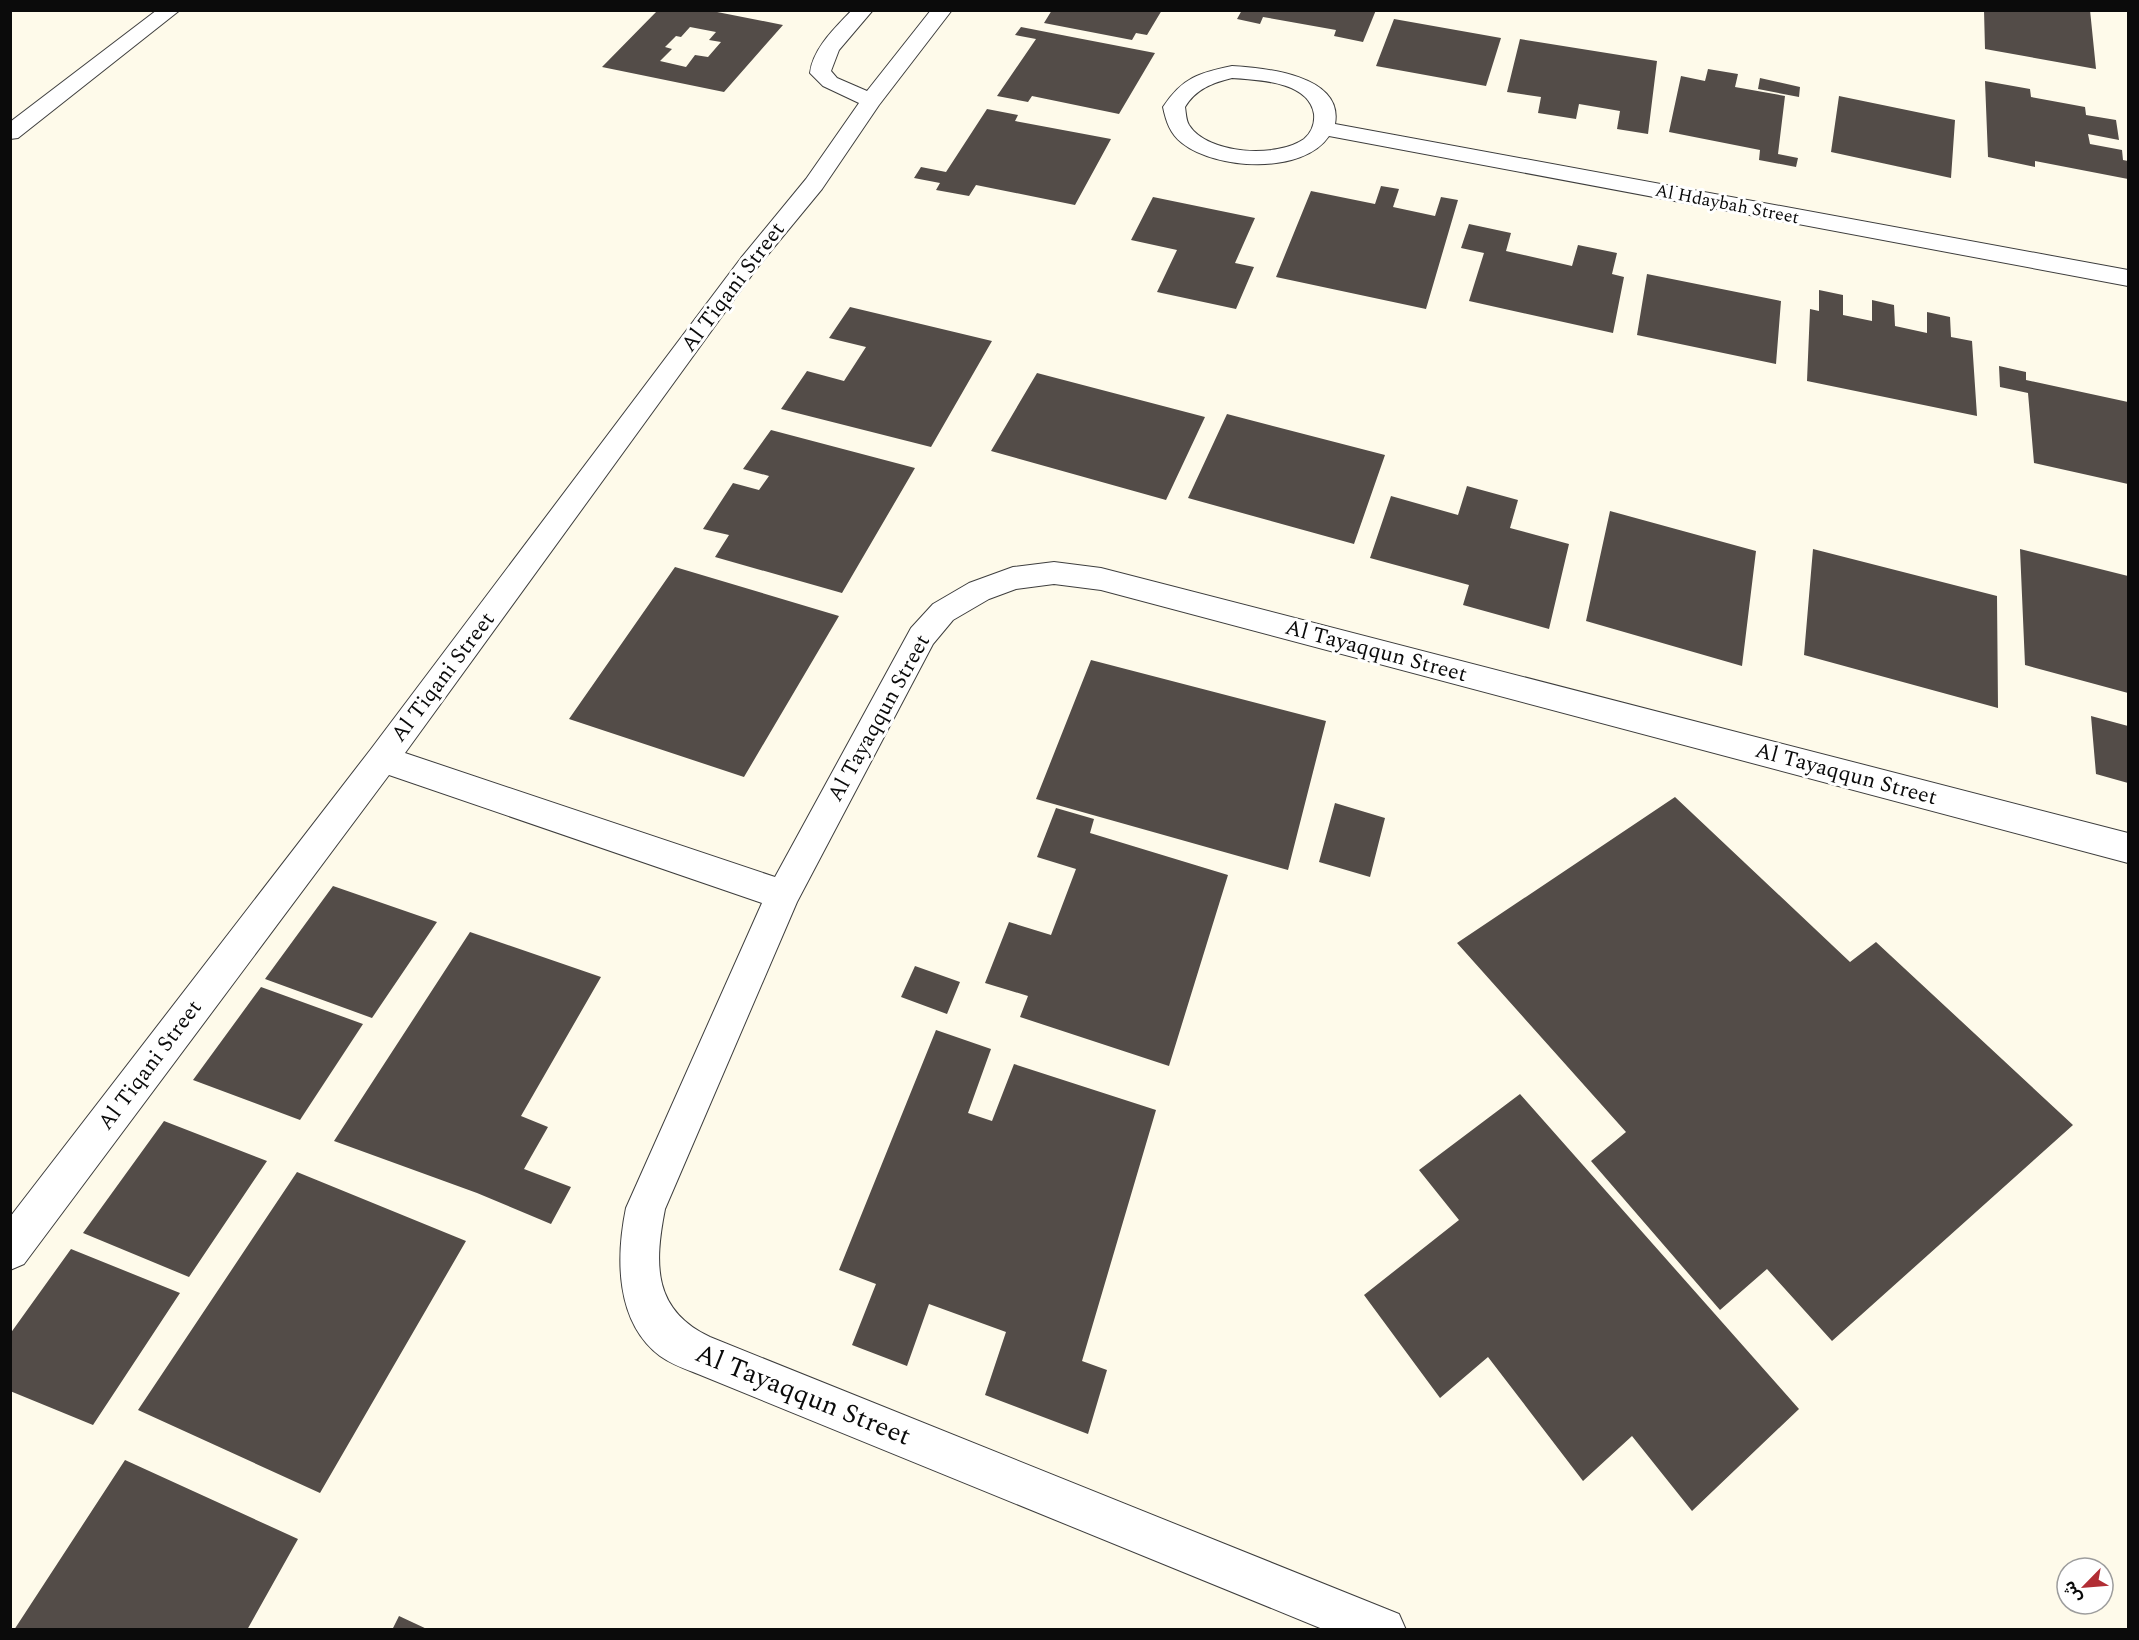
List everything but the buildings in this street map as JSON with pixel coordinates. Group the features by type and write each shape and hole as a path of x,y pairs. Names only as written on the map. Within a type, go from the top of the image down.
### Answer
{"street":[{"path":"10,133 170,10"},
{"path":"862,10 825,56 820,66 820,73 830,82 871,101"},
{"name":"Al Tiqani Street","path":"10,1250 382,759 750,263 814,184 871,101 942,10"},
{"path":"1232,72 1263,73 1292,81 1314,94 1326,111 1324,129 1310,145 1285,155 1254,158 1221,154 1194,142 1178,125 1174,107 1184,91 1204,78 1232,72"},
{"name":"Al Hdaybah Street","path":"1324,129 2128,278"},
{"name":"Al Tayaqqun Street","path":"1383,1629 698,1353 674,1341 656,1321 643,1297 639,1270 639,1239 646,1208 783,896 922,636 943,612 979,591 1013,578 1054,573 1101,579 2128,848"},
{"path":"382,759 783,896"}]}
